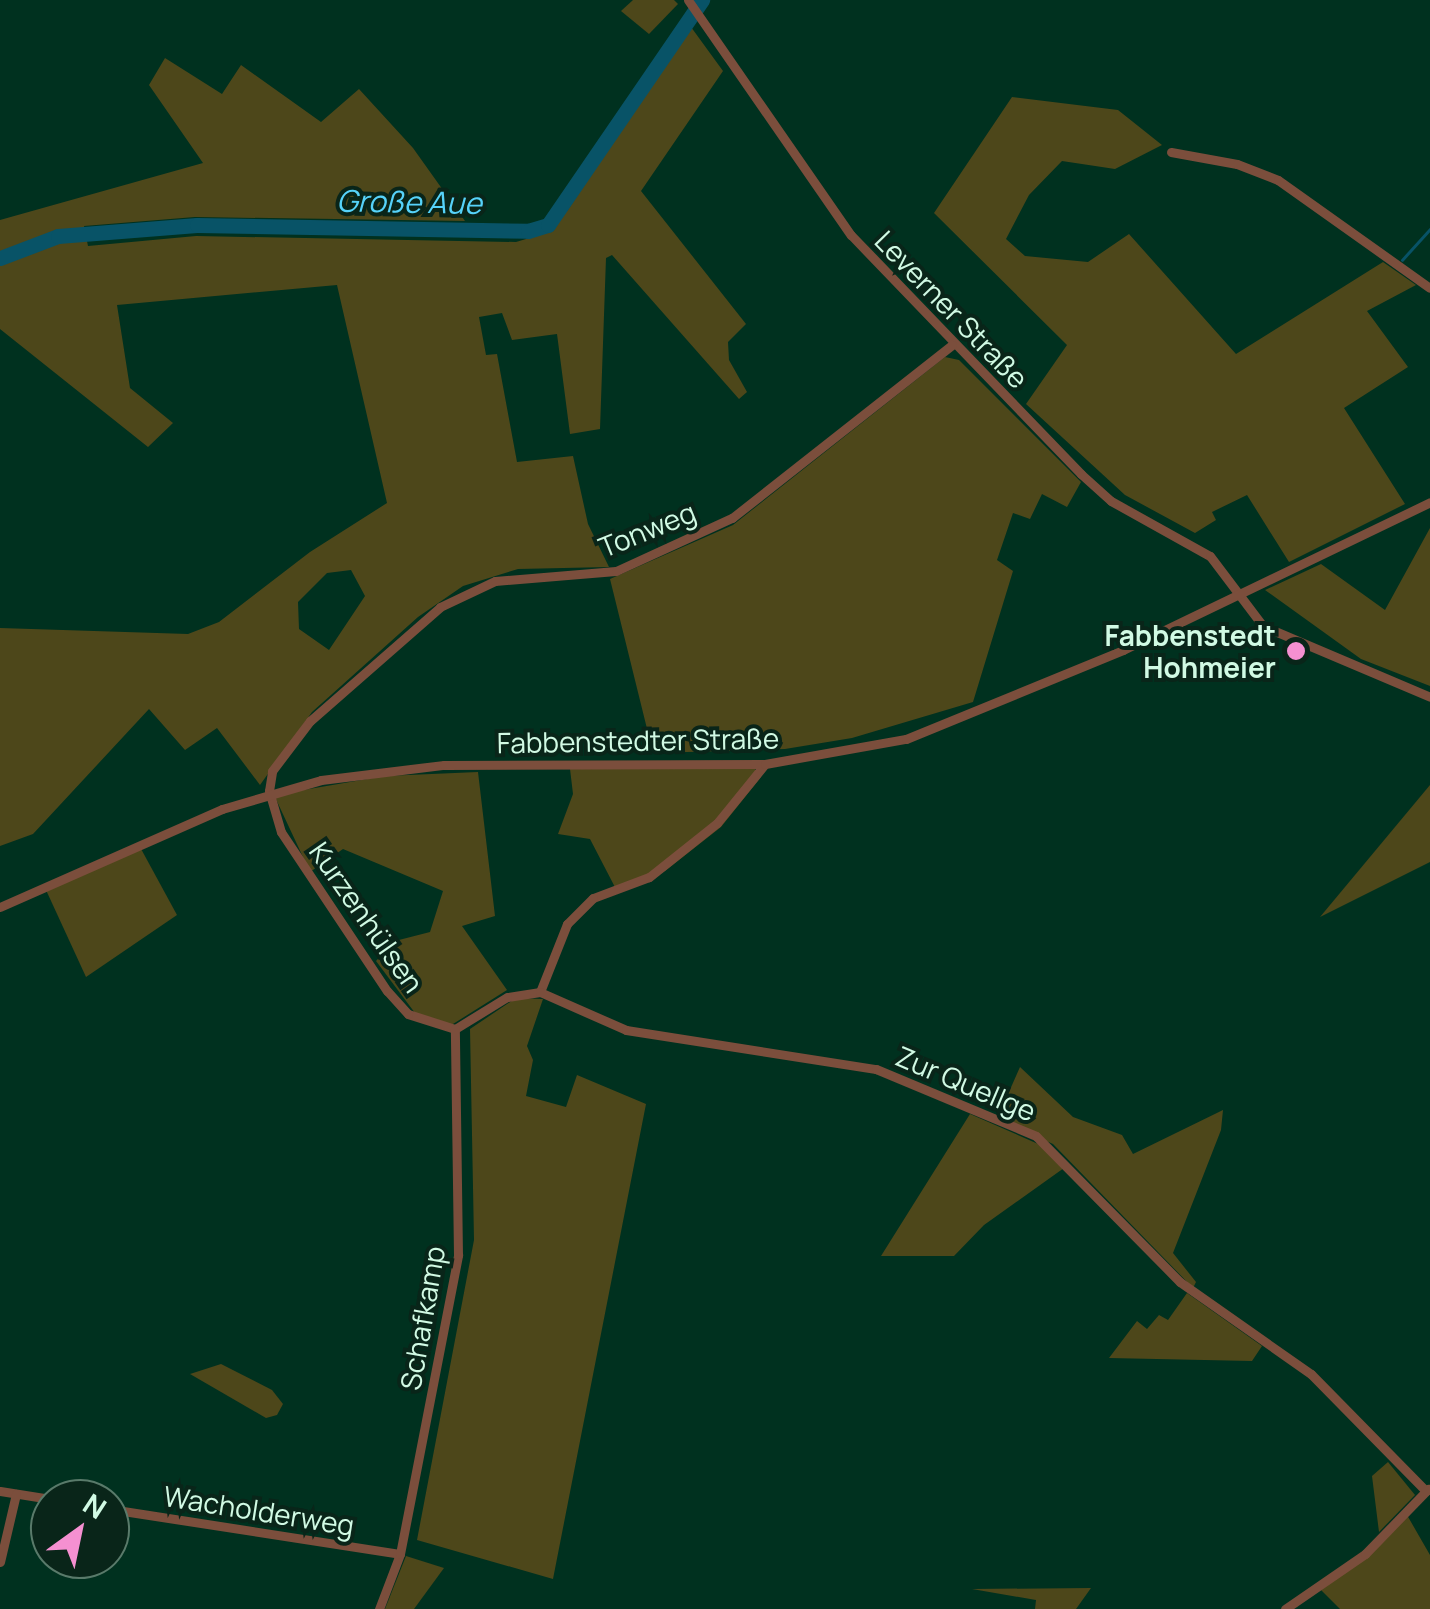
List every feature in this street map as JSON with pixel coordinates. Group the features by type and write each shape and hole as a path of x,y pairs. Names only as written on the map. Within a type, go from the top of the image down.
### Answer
{"street":[{"name":"Leverner Straße","path":"688,0 851,236 952,344 1110,501 1210,556 1255,620 1281,636 1430,697"},
{"path":"1171,152 1262,172 1430,288"},
{"name":"Tonweg","path":"269,791 272,771 310,721 440,606 495,581 616,570 732,518 952,344"},
{"name":"Fabbenstedter Straße","path":"0,908 269,791 379,769 444,765 765,764 906,739 970,717 1430,502"},
{"path":"455,1029 508,997 540,992 567,924 592,898 649,877 717,823 765,764"},
{"name":"Kurzenhülsen","path":"269,791 281,832 387,990 408,1014 455,1029"},
{"name":"Zur Quellge","path":"540,992 626,1030 876,1068 1036,1136 1180,1282 1311,1374 1428,1489"},
{"name":"Schafkamp","path":"379,1609 400,1554 458,1255 455,1029"},
{"path":"1285,1609 1365,1554 1428,1489"},
{"path":"0,1491 30,1496"},
{"path":"0,1562 16,1494"},
{"name":"Wacholderweg","path":"130,1512 400,1554"}],"shaded area":[{"path":"633,0 674,0 678,4 649,34 621,11"},
{"path":"691,27 723,71 641,191 746,324 728,342 729,360 747,392 739,399 612,255 606,258 600,429 570,434 557,334 512,340 502,313 479,317 486,355 497,354 517,462 573,456 588,524 609,567 518,569 463,586 418,617 312,712 260,785 217,728 185,750 149,709 33,834 0,846 0,628 188,634 219,622 310,552 387,503 337,285 117,305 130,388 173,423 148,447 0,329 0,220 203,163 149,85 165,58 222,94 241,65 321,122 359,89 413,148 465,221 195,217 84,226 88,246 196,236 516,242 536,236 567,211","holes":["351,570 365,596 329,650 299,629 298,602 327,573"]},
{"path":"1012,97 1118,110 1162,145 1115,169 1062,161 1029,195 1006,239 1025,256 1088,262 1129,234 1236,354 1383,262 1416,285 1367,311 1408,367 1344,408 1405,504 1289,562 1247,495 1212,512 1216,520 1195,533 1125,495 1026,404 1067,345 934,213"},
{"path":"945,357 959,360 1081,482 1067,507 1042,494 1030,519 1013,513 997,560 1013,571 973,702 852,738 785,749 653,753 610,579 733,525"},
{"path":"1430,528 1430,686 1361,659 1265,590 1321,564 1385,610"},
{"path":"570,769 755,769 761,777 721,827 665,871 618,893 590,839 558,834 573,794"},
{"path":"478,772 495,916 462,926 507,990 453,1024 440,1024 415,1013 376,961 395,941 430,932 443,891 343,849 310,872 274,795 385,776"},
{"path":"1430,785 1430,862 1320,917"},
{"path":"140,847 177,915 86,977 46,890"},
{"path":"516,998 543,999 527,1046 533,1060 526,1096 566,1107 577,1075 646,1104 553,1579 417,1540 474,1240 470,1029"},
{"path":"1020,1067 1073,1117 1122,1135 1133,1154 1223,1110 1221,1130 1173,1253 1196,1282 1193,1288 1053,1144 997,1119"},
{"path":"970,1114 1045,1147 1064,1168 984,1225 954,1256 881,1256"},
{"path":"1187,1293 1262,1346 1252,1361 1109,1358 1137,1321 1147,1329 1159,1315 1168,1320"},
{"path":"221,1364 272,1390 283,1404 277,1415 266,1418 190,1374"},
{"path":"1388,1462 1415,1495 1379,1532 1372,1476"},
{"path":"1407,1515 1430,1555 1430,1609 1340,1609 1321,1590 1365,1558"},
{"path":"406,1556 444,1568 414,1609 385,1609"},
{"path":"1091,1588 1076,1609 1035,1609 1036,1600 972,1589"}],"waterway":[{"name":"Große Aue","path":"0,258 58,236 197,225 528,231 548,225 702,0"},
{"path":"1402,260 1430,229"}],"place":[{"name":"Fabbenstedt Hohmeier","path":"1296,651"}]}
